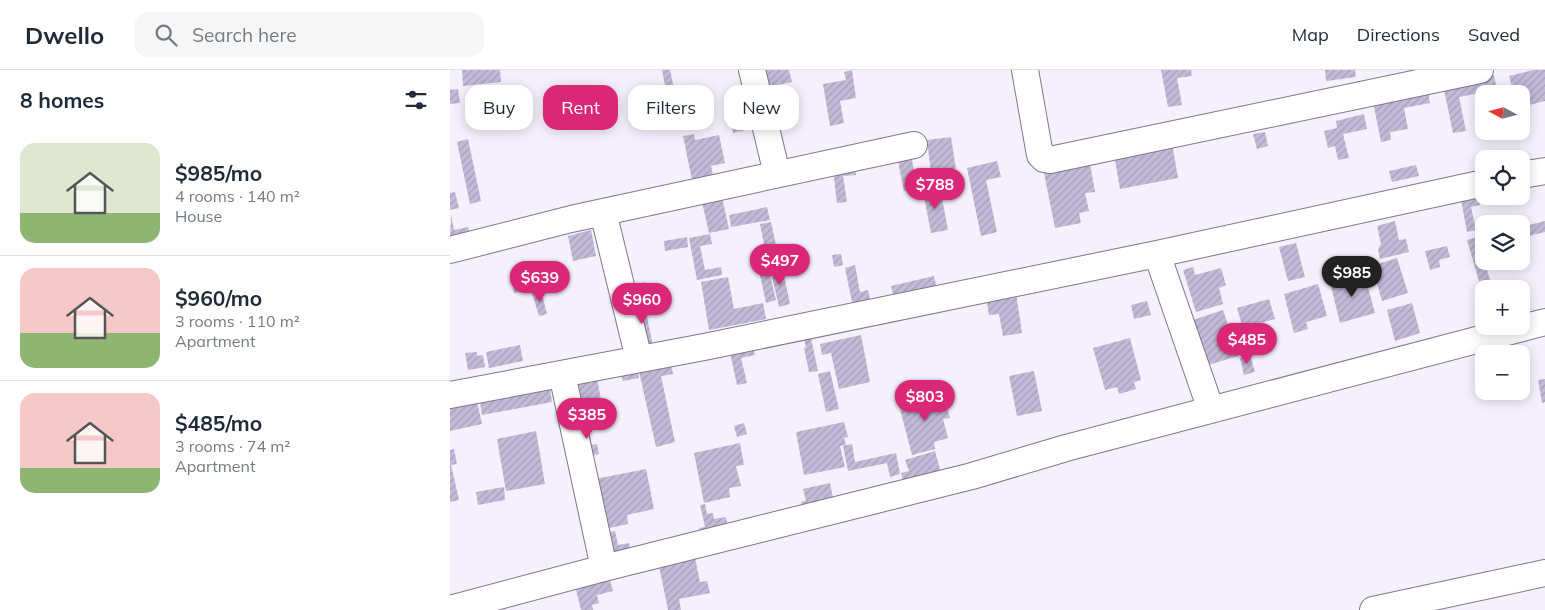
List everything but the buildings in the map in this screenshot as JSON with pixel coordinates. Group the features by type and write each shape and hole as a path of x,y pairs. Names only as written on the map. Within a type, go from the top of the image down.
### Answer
{"street":[{"path":"752,70 777,174"},
{"path":"1024,70 1040,155 1044,159 1050,160 1480,70"},
{"path":"450,250 603,212 914,145"},
{"path":"1530,174 1545,171"},
{"path":"450,395 639,360 1157,254 1475,185"},
{"path":"603,212 639,360"},
{"path":"1157,254 1211,410"},
{"path":"450,609 604,568 972,476 1066,448 1545,322"},
{"path":"562,374 604,568"},
{"path":"1373,610 1545,573"}]}
